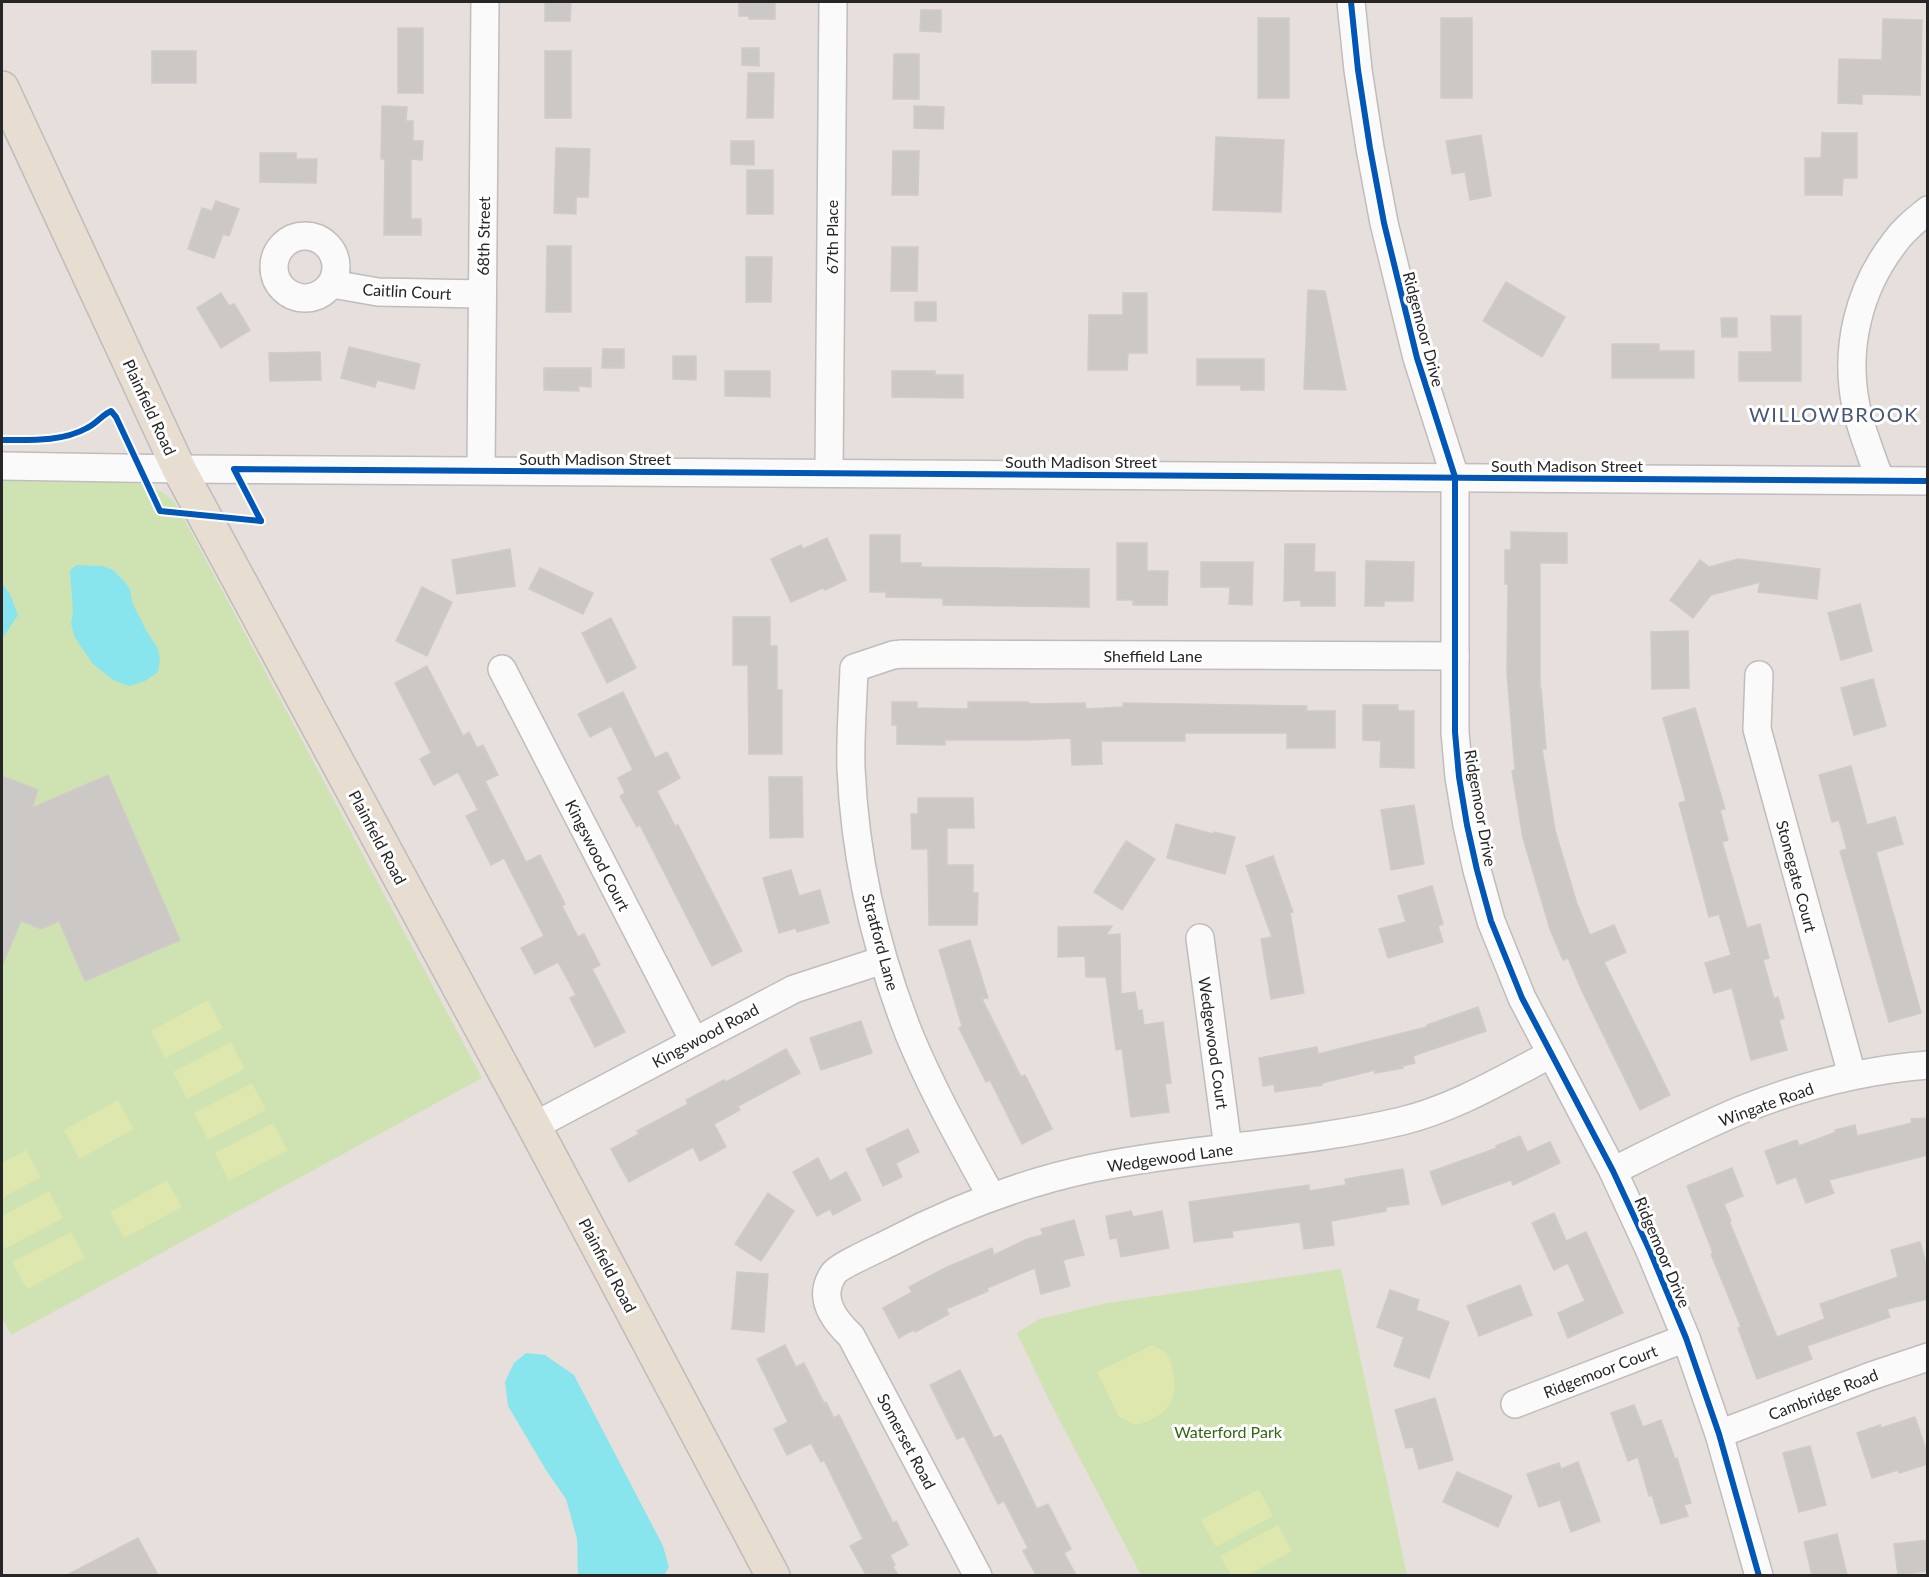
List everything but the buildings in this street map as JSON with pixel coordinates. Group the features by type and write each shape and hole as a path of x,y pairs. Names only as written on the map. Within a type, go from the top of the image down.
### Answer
{"main road":[{"name":"Plainfield Road","path":"2,88 179,469 534,1126 773,1575"}],"street":[{"name":"68th Street","path":"481,470 485,2"},
{"name":"67th Place","path":"829,473 833,2"},
{"name":"Ridgemoor Drive","path":"1351,2 1370,148 1384,223 1417,358 1455,477 1455,732 1459,777 1477,870 1491,921 1522,998 1613,1171 1650,1251 1686,1338 1719,1434 1759,1575"},
{"path":"1880,480 1856,408 1852,357 1856,327 1862,300 1875,270 1895,242 1928,210"},
{"name":"Caitlin Court","path":"332,284 378,292 482,294"},
{"name":"South Madison Street","path":"2,466 1928,481"},
{"name":"Sheffield Lane","path":"854,668 902,654 1455,656"},
{"name":"Stratford Lane","path":"854,668 851,768 856,825 866,886 883,960 925,1070 991,1196"},
{"name":"Kingswood Court","path":"502,669 694,1041"},
{"name":"Stonegate Court","path":"1759,675 1757,729 1851,1075"},
{"name":"Wedgewood Court","path":"1200,938 1228,1148"},
{"name":"Kingswood Road","path":"534,1126 794,988 883,960"},
{"name":"Wedgewood Lane","path":"830,1311 827,1290 834,1272 917,1228 991,1196 1094,1168 1358,1131 1405,1120 1462,1100 1551,1053"},
{"name":"Wingate Road","path":"1613,1171 1741,1110 1777,1096 1851,1075 1928,1065"},
{"name":"Somerset Road","path":"830,1311 851,1336 978,1575"},
{"name":"Ridgemoor Court","path":"1515,1404 1686,1338"},
{"name":"Cambridge Road","path":"1719,1434 1871,1376 1928,1357"}],"green space":[{"path":"2,481 127,482 159,491 176,504 482,1078 11,1335 2,1318"},
{"path":"208,1000 223,1028 165,1058 151,1031"},
{"path":"231,1042 245,1069 187,1099 173,1072"},
{"path":"252,1083 266,1110 208,1140 194,1113"},
{"path":"118,1100 134,1129 79,1159 64,1130"},
{"path":"273,1123 288,1150 229,1181 215,1153"},
{"path":"26,1150 41,1177 2,1198 2,1163"},
{"path":"167,1180 182,1207 124,1238 110,1212"},
{"path":"49,1191 63,1218 5,1249 2,1242 2,1216"},
{"path":"71,1232 85,1258 27,1289 12,1262"},
{"name":"Waterford Park","path":"1341,1269 1407,1575 1141,1575 1049,1400 1017,1333 1039,1319 1108,1303"},
{"path":"1152,1345 1167,1353 1172,1366 1175,1389 1168,1407 1150,1420 1136,1425 1119,1417 1097,1372"},
{"path":"1259,1489 1273,1516 1216,1547 1201,1520"},
{"path":"1278,1525 1292,1551 1248,1575 1231,1575 1220,1556"}],"water":[{"path":"77,565 102,566 113,570 130,589 132,602 158,649 160,660 158,672 145,681 129,686 113,680 92,663 74,636 71,623 73,612 70,570"},
{"path":"2,583 10,594 18,615 2,639"},
{"path":"526,1353 545,1355 574,1375 663,1546 669,1567 664,1575 578,1575 577,1539 566,1499 508,1406 505,1382 514,1363"}],"cycle path":[{"path":"1351,2 1358,70 1384,223 1417,358 1455,477 1455,732 1459,777 1477,870 1491,921 1522,998 1613,1171 1650,1251 1686,1338 1719,1434 1759,1576"},
{"path":"2,440 67,436 90,426 111,411 116,417 160,511 261,521"},
{"path":"261,521 234,469 1928,481"}],"district":[{"name":"WILLOWBROOK","path":"1834,414"}]}
